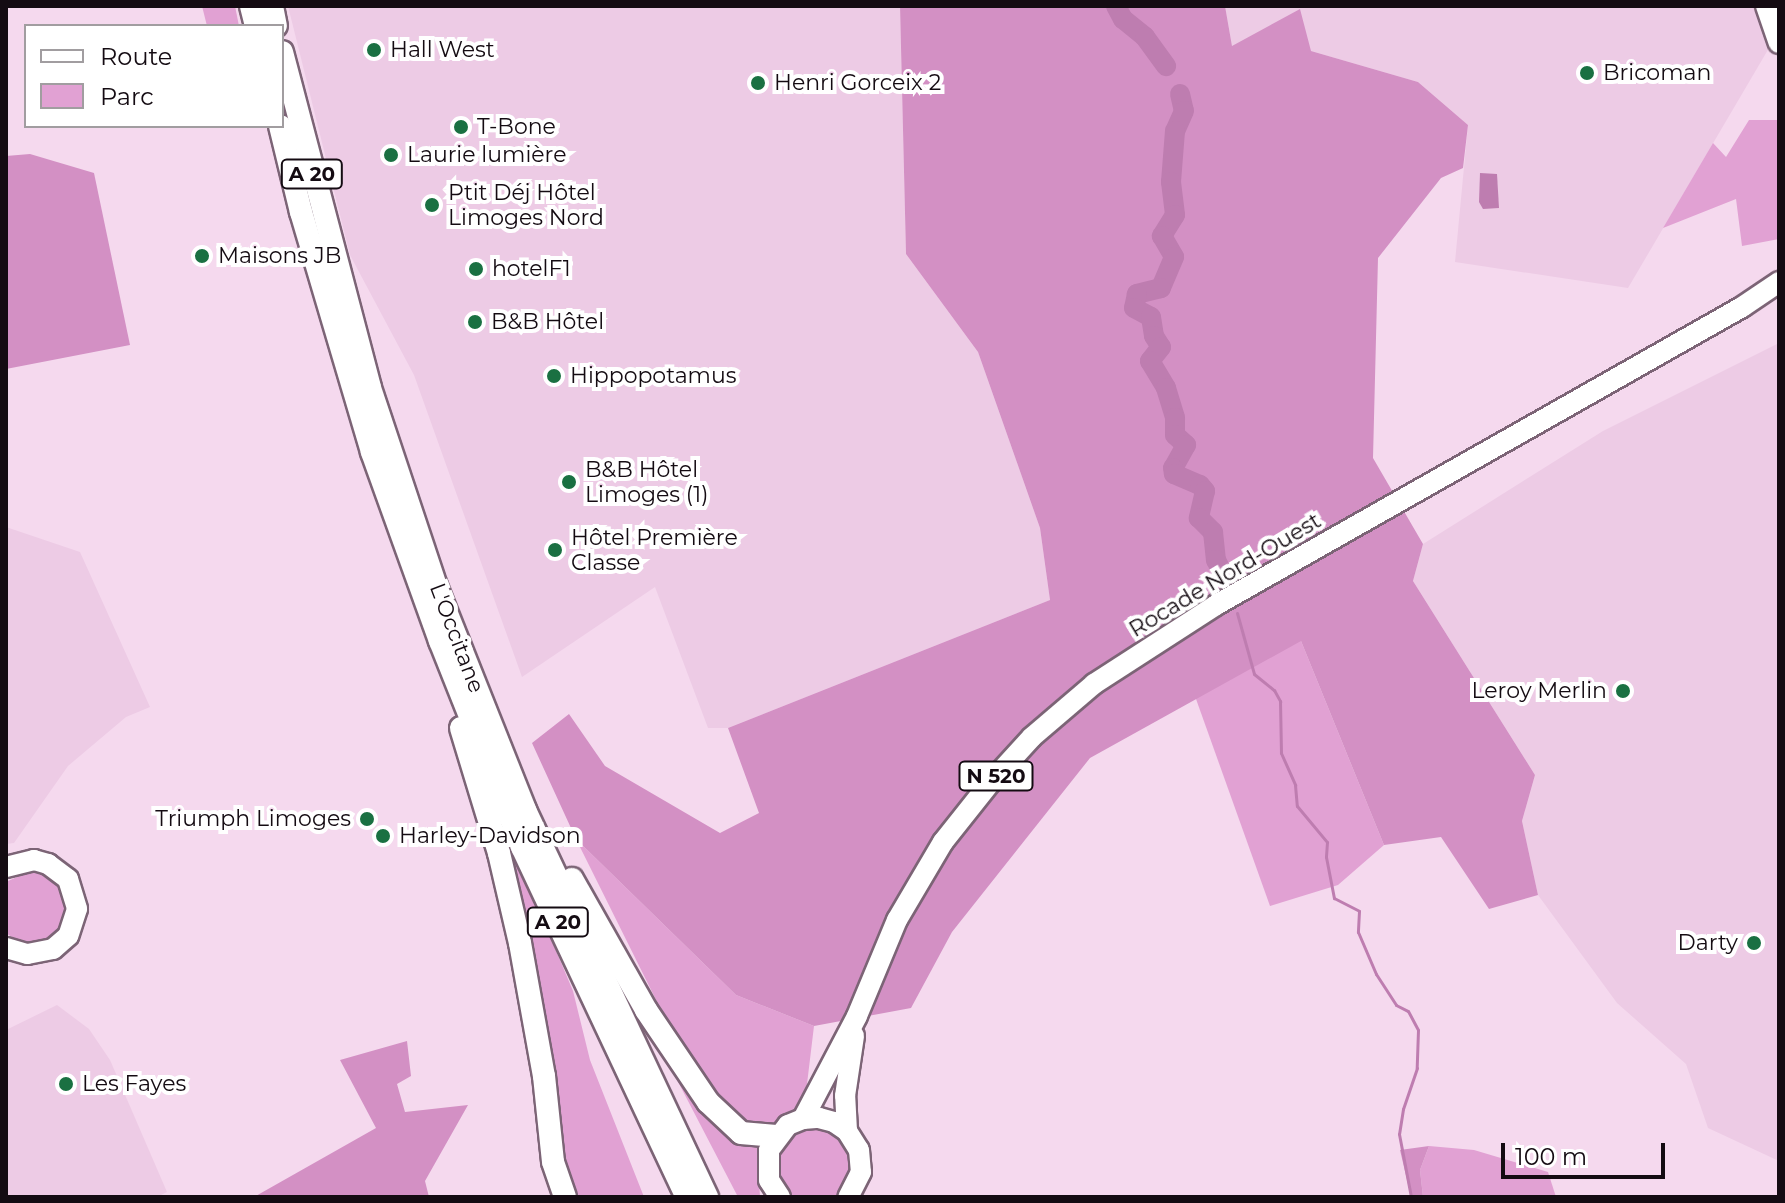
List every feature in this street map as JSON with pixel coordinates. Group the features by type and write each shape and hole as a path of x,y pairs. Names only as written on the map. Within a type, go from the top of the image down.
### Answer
{"highway":[{"name":"L'Occitane","path":"284,60 370,388 431,571 486,716 603,980 707,1197"},
{"name":"L'Occitane","path":"280,128 301,212 372,452 440,641 522,847 687,1197"},
{"path":"440,641 451,697 499,853 520,943 544,1076 553,1162 565,1197"},
{"path":"486,716 500,730 584,903 646,1010 708,1102 741,1133 776,1136"}],"main road":[{"path":"1769,10 1779,43"},
{"name":"N 520","path":"1742,307 1779,282"},
{"name":"N 520","path":"1742,307 1779,293"},
{"name":"Rocade Nord-Ouest","path":"857,1016 887,944 920,878 990,783 1032,737 1094,684 1216,605 1742,307"},
{"path":"6,867 34,860 48,864 68,879 75,893 76,917 68,936 53,949 27,954 6,965"},
{"path":"6,948 27,954"},
{"name":"N 520","path":"803,1119 857,1016"},
{"name":"N 520","path":"847,1131 845,1096 857,1016"},
{"path":"771,1191 769,1150 776,1136 803,1119 834,1122 847,1131 861,1161 857,1184 848,1197"}],"shaded area":[{"path":"288,6 900,6 906,254 978,352 1040,528 1050,600 728,728 708,728 655,587 522,677 414,375 350,255"},
{"path":"900,6 1225,6 1232,46 1300,9 1311,51 1418,82 1468,125 1463,168 1441,178 1378,258 1373,458 1423,544 1413,581 1535,775 1522,821 1538,895 1489,909 1441,837 1384,845 1301,641 1090,758 952,932 911,1008 814,1026 736,995 576,839 532,743 569,714 605,766 720,833 759,813 728,728 1050,600 1040,528 978,352 906,254"},
{"path":"1225,6 1779,6 1779,31 1628,288 1455,262 1468,125 1418,82 1311,51 1232,46"},
{"path":"30,154 94,173 130,345 6,369 6,156"},
{"path":"1480,173 1497,174 1499,208 1483,209 1479,202"},
{"path":"1779,343 1779,1161 1708,1128 1686,1064 1617,1003 1538,895 1522,821 1535,775 1413,581 1423,544 1603,431"},
{"path":"6,527 80,552 150,707 126,717 68,766 14,843 6,844"},
{"path":"57,1005 89,1029 110,1060 167,1192 157,1197 6,1197 6,1030"},
{"path":"407,1041 411,1076 397,1084 405,1112 468,1105 425,1181 429,1197 254,1197 376,1128 340,1060"},
{"path":"1429,1146 1420,1170 1423,1197 1411,1197 1400,1150"}],"green space":[{"path":"202,6 235,6 239,24 206,24"},
{"path":"1749,120 1779,120 1779,239 1742,246 1736,199 1663,228 1713,143 1726,157"},
{"path":"1301,641 1384,845 1338,885 1270,906 1176,643"},
{"path":"505,829 573,991 590,1060 644,1197 573,1197 563,1167 538,977 501,830"},
{"path":"576,839 736,995 814,1026 804,1109 770,1131 731,1118 673,1034"},
{"path":"30,871 45,873 63,887 69,909 61,930 49,940 34,944 19,942 6,933 6,882"},
{"path":"650,1028 764,1143 758,1160 760,1197 738,1197"},
{"path":"827,1127 848,1143 855,1168 841,1197 787,1197 777,1184 779,1145 800,1128"},
{"path":"1429,1146 1474,1150 1548,1172 1556,1197 1423,1197 1420,1170"}],"waterway":[{"path":"1116,6 1123,19 1145,37 1166,66"},
{"path":"1180,94 1184,111 1175,131 1171,182 1175,215 1162,236 1174,257 1161,288 1137,294 1134,308 1151,317 1154,336 1161,347 1150,361 1166,388 1175,418 1175,435 1186,445 1173,468 1174,474 1200,485 1205,491 1199,518 1213,532 1216,560 1224,576"},
{"path":"1237,613 1254,674 1274,690 1280,701 1281,753 1295,785 1297,806 1327,842 1326,857 1334,898 1359,911 1358,932 1376,974 1396,1005 1408,1011 1418,1030 1417,1068 1403,1109 1399,1134 1411,1197"}],"place":[{"name":"Hall West","path":"374,50"},
{"name":"Bricoman","path":"1587,73"},
{"name":"Henri Gorceix 2","path":"758,83"},
{"name":"T-Bone","path":"461,127"},
{"name":"Laurie lumière","path":"391,155"},
{"name":"Ptit Déj Hôtel Limoges Nord","path":"432,205"},
{"name":"Maisons JB","path":"202,256"},
{"name":"hotelF1","path":"476,269"},
{"name":"B&B Hôtel","path":"475,322"},
{"name":"Hippopotamus","path":"554,376"},
{"name":"B&B Hôtel Limoges (1)","path":"569,482"},
{"name":"Hôtel Première Classe","path":"555,550"},
{"name":"Leroy Merlin","path":"1623,691"},
{"name":"Triumph Limoges","path":"367,819"},
{"name":"Harley-Davidson","path":"383,836"},
{"name":"Darty","path":"1754,943"},
{"name":"Les Fayes","path":"66,1084"}]}
